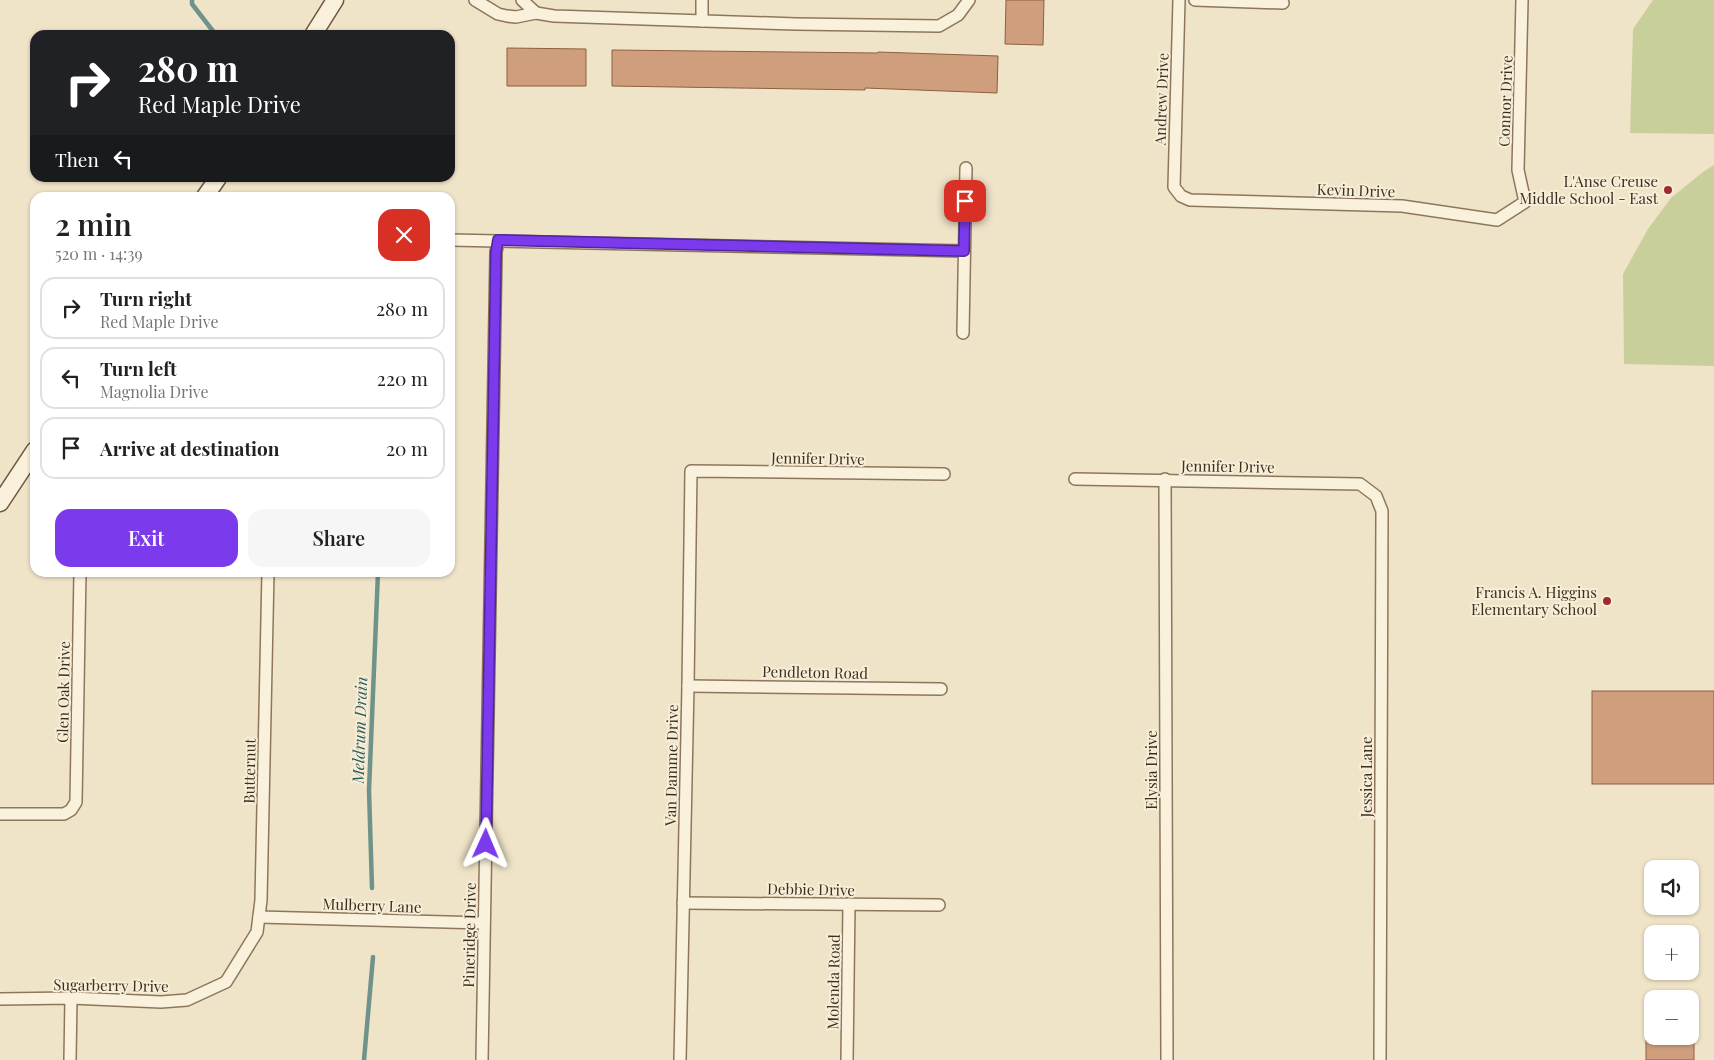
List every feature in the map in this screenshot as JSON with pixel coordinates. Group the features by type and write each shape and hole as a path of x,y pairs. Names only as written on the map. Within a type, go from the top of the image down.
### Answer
{"main road":[{"path":"316,30 335,0"},
{"path":"0,503 30,461"}],"street":[{"path":"475,0 498,14 516,17 536,14 796,24 939,26 958,15 970,0"},
{"path":"522,0 536,14"},
{"path":"702,0 702,21"},
{"name":"Andrew Drive","path":"1179,0 1174,187 1181,196"},
{"path":"1195,0 1283,3"},
{"name":"Connor Drive","path":"1522,0 1518,170 1525,202"},
{"path":"962,333 966,168"},
{"name":"Kevin Drive","path":"1181,196 1190,200 1402,206 1497,220 1525,202"},
{"path":"455,240 964,251"},
{"name":"Pineridge Drive","path":"482,1060 496,262 498,240"},
{"name":"Jennifer Drive","path":"691,471 944,474"},
{"name":"Van Damme Drive","path":"680,1060 691,471"},
{"name":"Jennifer Drive","path":"1075,479 1165,479 1360,484 1376,496"},
{"name":"Elysia Drive","path":"1165,479 1167,1060"},
{"name":"Jessica Lane","path":"1376,496 1382,512 1380,1060"},
{"name":"Glen Oak Drive","path":"0,814 64,814 71,810 76,802 80,577"},
{"name":"Butternut","path":"237,964 257,932 259,917 268,577"},
{"name":"Pendleton Road","path":"688,686 942,689"},
{"name":"Debbie Drive","path":"683,903 939,905"},
{"name":"Molenda Road","path":"847,1060 849,904"},
{"name":"Mulberry Lane","path":"259,917 484,923"},
{"name":"Sugarberry Drive","path":"0,999 71,998 161,1002 187,1000 226,982 237,964"},
{"path":"70,1060 71,998"}],"green space":[{"path":"1653,0 1714,0 1714,134 1630,133 1633,29"},
{"path":"1714,165 1714,366 1624,364 1623,274 1648,229 1671,198"}],"building":[{"path":"1006,0 1044,0 1043,45 1005,44"},
{"path":"507,48 586,49 586,86 507,86"},
{"path":"612,50 878,52 998,56 997,93 865,88 865,90 612,86"},
{"path":"1592,691 1714,691 1714,784 1592,784"},
{"path":"1646,1045 1694,1045 1694,1060 1646,1060"}],"waterway":[{"name":"Meldrum Drain","path":"192,0 192,4 212,30"},
{"name":"Meldrum Drain","path":"372,888 369,790 378,577"},
{"name":"Meldrum Drain","path":"364,1060 373,957"}],"place":[{"name":"L'Anse Creuse Middle School - East","path":"1668,190"},
{"name":"Francis A. Higgins Elementary School","path":"1607,601"}],"route":[{"path":"486,844 496,252 498,240 964,251 965,201"}]}
